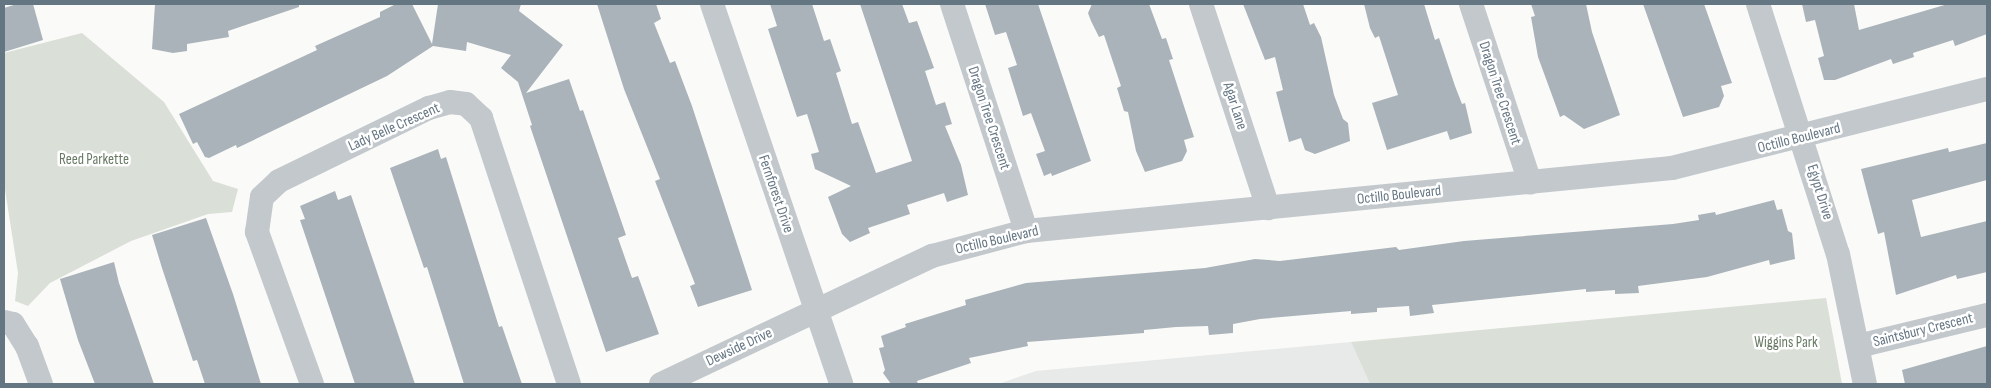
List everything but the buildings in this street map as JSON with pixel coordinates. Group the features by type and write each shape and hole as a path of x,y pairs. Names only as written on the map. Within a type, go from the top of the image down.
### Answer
{"street":[{"name":"Fernforest Drive","path":"712,4 841,384"},
{"name":"Dragon Tree Crescent","path":"952,4 1026,231"},
{"name":"Agar Lane","path":"1201,4 1268,208"},
{"name":"Dragon Tree Crescent","path":"1471,4 1530,182"},
{"name":"Egypt Drive","path":"1758,4 1838,254 1865,384"},
{"name":"Octillo Boulevard","path":"816,310 932,256 1026,231 1672,168 1802,138 1987,89"},
{"name":"Lady Belle Crescent","path":"312,384 257,232 262,197 278,181 429,108 450,102 466,104 481,118 569,384"},
{"name":"Dewside Drive","path":"661,384 816,310"},
{"name":"Saintsbury Crescent","path":"1858,346 1987,315"},
{"path":"4,322 13,324 27,346 42,384"}],"shaded area":[{"path":"1351,342 1370,384 998,384 1036,371"}],"green space":[{"name":"Reed Parkette","path":"82,33 164,102 213,181 238,189 232,212 208,214 131,241 50,283 28,306 15,301 18,273 4,183 4,53"},
{"name":"Wiggins Park","path":"1826,298 1842,384 1370,384 1351,342"}]}
